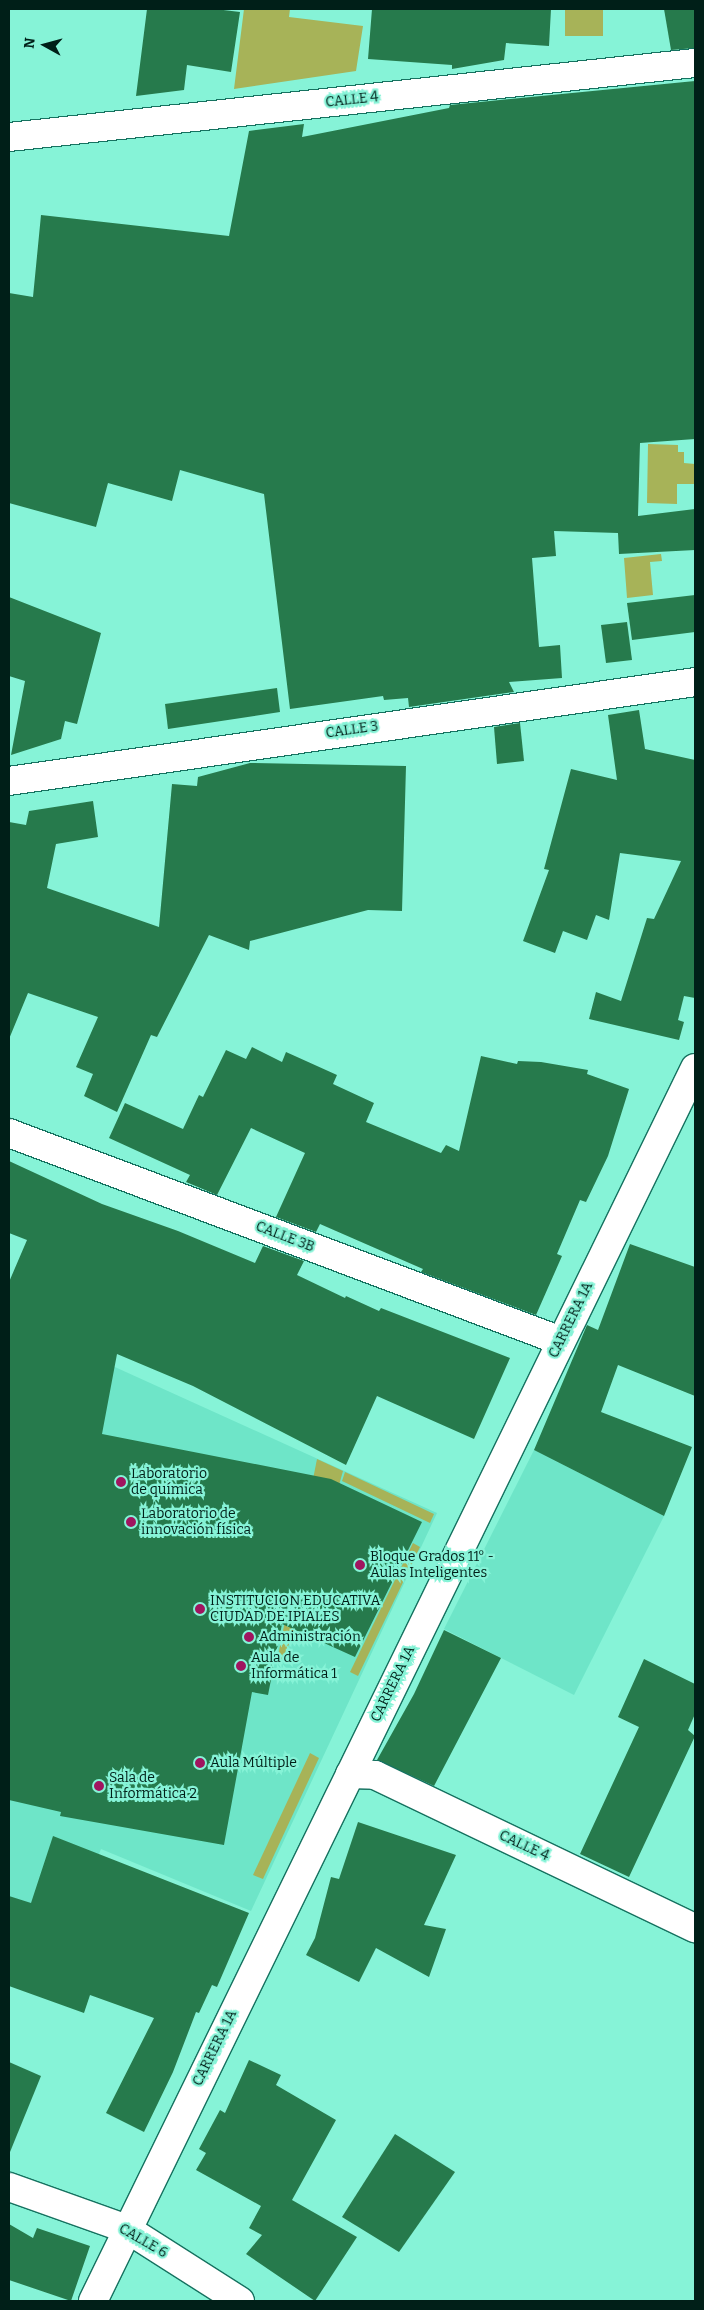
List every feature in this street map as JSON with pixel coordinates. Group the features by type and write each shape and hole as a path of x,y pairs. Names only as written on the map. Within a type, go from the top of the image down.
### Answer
{"street":[{"name":"CALLE 4","path":"9,137 695,63"},
{"name":"CALLE 3","path":"9,780 695,682"},
{"name":"CARRERA 1A","path":"93,2301 695,1068"},
{"name":"CALLE 3B","path":"9,1133 562,1341"},
{"name":"CALLE 4","path":"350,1774 375,1776 695,1928"},
{"name":"CALLE 6","path":"9,2187 127,2229 240,2301"}],"shaded area":[{"path":"244,9 290,9 289,17 363,26 356,71 234,89"},
{"path":"565,9 603,9 603,36 565,36"},
{"path":"648,444 678,445 678,452 684,452 684,463 695,464 695,484 677,484 677,504 647,503"},
{"path":"661,554 662,561 650,562 653,595 627,598 624,558"},
{"name":"INSTITUCION EDUCATIVA CIUDAD DE IPIALES","path":"9,1319 437,1513 251,1911 101,1849 45,1987 9,1975"},
{"path":"534,1450 664,1516 574,1695 444,1629"},
{"path":"317,1459 343,1471 301,1619 281,1661 277,1661"},
{"path":"345,1472 434,1514 430,1523 342,1481"},
{"path":"413,1543 420,1547 358,1676 350,1672"},
{"path":"310,1753 319,1758 263,1879 253,1875"}],"building":[{"path":"147,9 215,9 240,12 231,72 187,65 184,90 136,96"},
{"path":"372,9 551,9 549,46 506,43 504,60 452,69 452,65 368,59"},
{"path":"664,9 695,9 695,48 671,50"},
{"path":"695,81 695,439 640,443 638,516 695,509 695,550 619,554 618,533 554,531 556,556 532,558 539,647 560,645 562,678 509,682 514,692 409,707 408,698 384,700 383,696 290,709 264,494 180,470 172,501 108,483 96,527 9,503 9,293 33,297 41,215 229,236 249,131 304,124 302,137 449,108 450,105"},
{"path":"695,595 695,632 632,640 627,603"},
{"path":"9,597 101,633 77,724 65,721 61,739 11,755 25,681 9,676"},
{"path":"627,622 632,660 606,663 601,625"},
{"path":"277,688 280,712 168,729 165,704"},
{"path":"639,710 645,749 695,760 695,998 684,996 678,1020 684,1022 679,1040 589,1019 596,992 621,1001 647,918 654,919 681,861 620,853 609,920 596,915 587,940 563,931 555,953 523,941 549,870 544,869 571,769 617,780 608,715"},
{"path":"520,723 524,761 497,764 494,727"},
{"path":"250,763 406,766 402,911 368,910 250,941 249,950 209,935 157,1037 151,1035 117,1112 84,1096 93,1074 76,1067 98,1017 28,993 9,1039 9,822 26,825 29,811 93,801 98,837 56,844 47,888 159,927 172,784 197,786 198,777"},
{"path":"252,1047 282,1062 286,1052 337,1075 333,1084 374,1103 366,1122 441,1153 446,1145 459,1151 481,1056 517,1064 518,1061 541,1062 588,1070 587,1074 629,1089 608,1156 586,1202 580,1200 557,1254 562,1256 536,1315 421,1272 423,1269 320,1224 316,1232 276,1217 305,1153 251,1128 217,1195 186,1182 190,1175 109,1138 125,1103 183,1129 199,1095 203,1097 226,1050 246,1059"},
{"name":"INSTITUCION EDUCATIVA CIUDAD DE IPIALES","path":"9,1161 102,1204 178,1231 255,1263 263,1246 304,1261 297,1275 345,1298 346,1296 379,1311 381,1308 510,1358 474,1439 377,1396 346,1465 193,1386 117,1354 102,1434 331,1479 422,1522 355,1657 282,1624 268,1695 252,1692 224,1845 60,1816 61,1812 9,1800 9,1282 27,1240 9,1233"},
{"path":"630,1244 695,1267 695,1396 618,1365 601,1412 692,1447 664,1516 534,1450 587,1325 598,1330"},
{"path":"444,1630 501,1658 434,1786 377,1760 414,1694"},
{"path":"644,1659 695,1684 695,1714 688,1730 695,1736 629,1877 580,1854 639,1727 618,1717"},
{"path":"358,1822 456,1855 424,1925 446,1929 429,1977 376,1948 359,1982 306,1955 315,1938 331,1877 339,1879"},
{"path":"53,1836 249,1913 217,1987 212,1985 199,2013 196,2012 173,2072 144,2132 106,2113 154,2018 90,1995 84,2013 9,1986 9,1896 31,1903"},
{"path":"249,2060 281,2075 276,2085 336,2120 292,2200 357,2237 315,2301 246,2254 262,2235 249,2228 261,2206 196,2170 206,2153 199,2149 220,2110 225,2113"},
{"path":"9,2062 41,2076 10,2152 9,2152"},
{"path":"395,2134 455,2172 399,2252 342,2217"},
{"path":"9,2224 33,2238 37,2228 90,2246 71,2301 9,2280"}],"place":[{"name":"Laboratorio de química","path":"121,1482"},
{"name":"Laboratorio de innovación física","path":"131,1522"},
{"name":"Bloque Grados 11° - Aulas Inteligentes","path":"360,1565"},
{"name":"INSTITUCION EDUCATIVA CIUDAD DE IPIALES","path":"200,1609"},
{"name":"Administración","path":"249,1637"},
{"name":"Aula de Informática 1","path":"241,1666"},
{"name":"Aula Múltiple","path":"200,1763"},
{"name":"Sala de Informática 2","path":"99,1786"}]}
